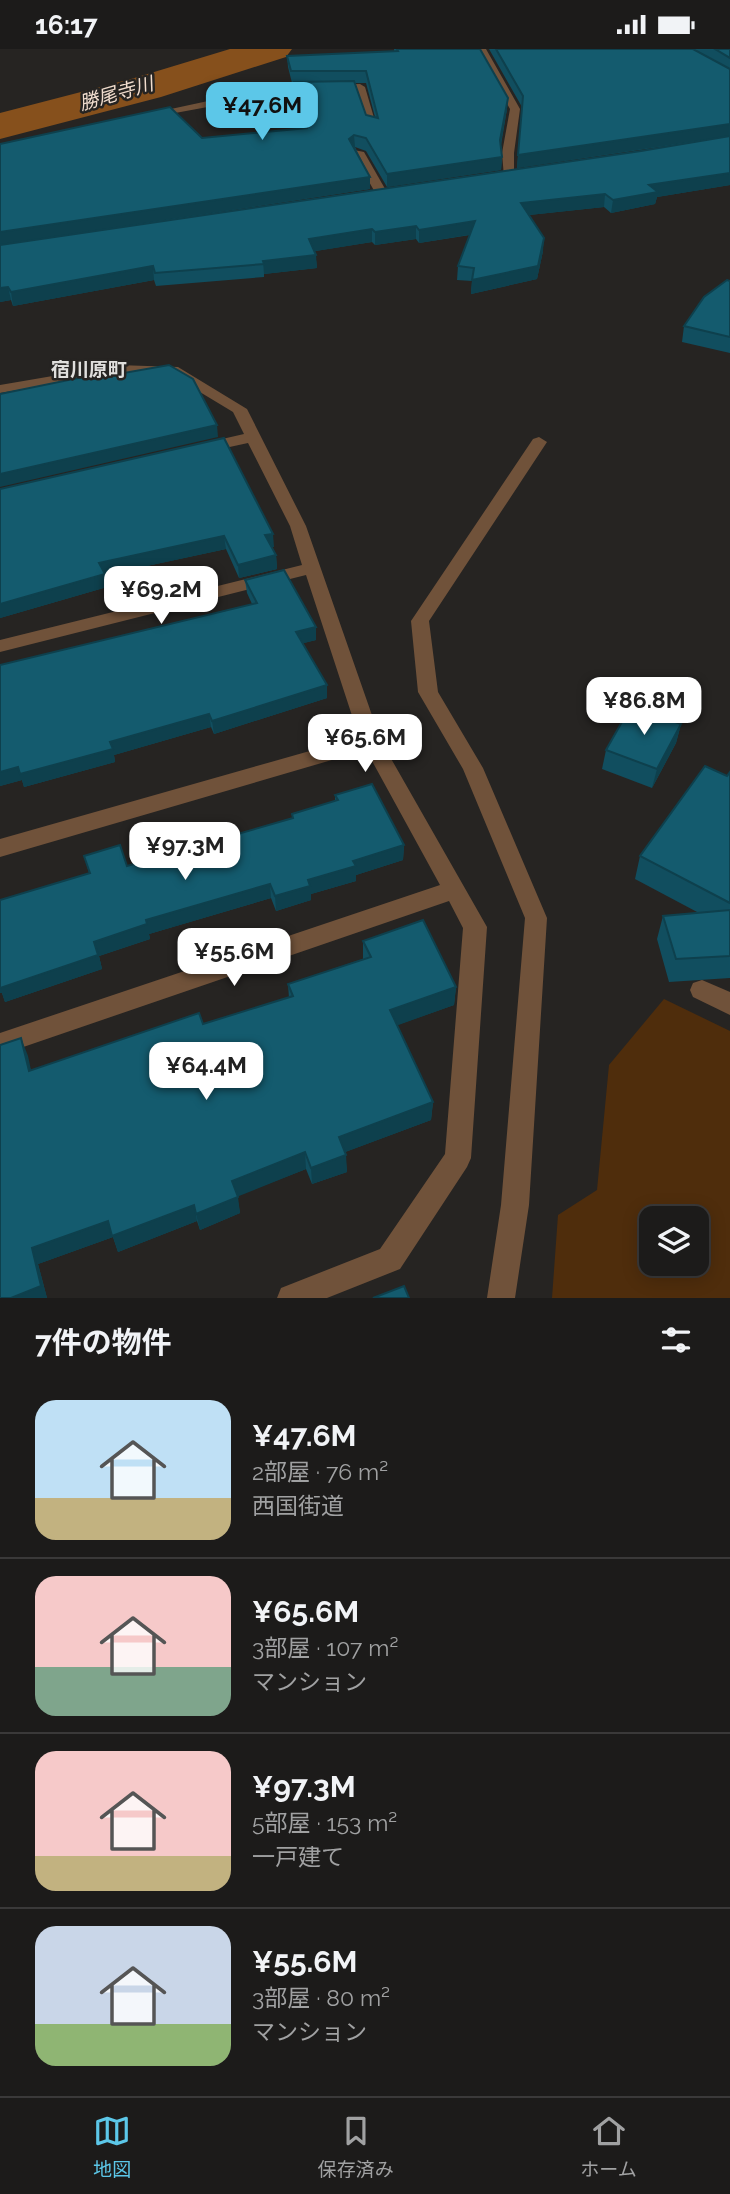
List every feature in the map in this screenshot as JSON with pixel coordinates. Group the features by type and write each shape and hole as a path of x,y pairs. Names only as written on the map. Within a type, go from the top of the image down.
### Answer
{"street":[{"path":"481,49 515,109 508,153 516,176 496,179"},
{"path":"138,118 224,101 256,89 360,87 373,126"},
{"path":"358,152 388,193 365,196"},
{"path":"0,389 117,369 173,370 239,409 298,526 371,741 475,927 458,1158 390,1259 291,1298"},
{"path":"187,452 253,437"},
{"path":"500,1298 515,1205 536,918 473,768 428,692 420,621 539,442"},
{"path":"0,646 312,568"},
{"path":"0,848 371,741"},
{"path":"0,1044 454,890"},
{"path":"702,990 730,1004"}],"shaded area":[{"path":"664,999 730,1031 730,1298 552,1298 558,1215 597,1190 609,1065"}],"building":[{"path":"397,49 480,49 508,98 500,140 502,157 387,174 366,138 354,135 349,139 370,177 0,232 0,144 170,107 202,138 307,128 294,82 354,81 366,115 378,118 366,71 291,71 287,56 398,51"},
{"path":"496,49 693,49 730,69 730,124 518,155 523,96"},
{"path":"715,49 730,49 730,58"},
{"path":"730,136 730,173 649,185 658,192 613,200 605,194 521,203 544,238 538,266 472,280 474,268 458,266 475,221 419,230 416,226 375,232 372,229 309,239 316,255 263,261 264,264 155,273 153,266 11,292 8,287 0,288 0,245"},
{"path":"727,280 730,281 730,337 684,326 704,297"},
{"path":"169,365 193,379 217,425 0,474 0,394 88,376 90,379"},
{"path":"224,438 273,534 265,535 276,555 238,565 224,536 99,563 105,574 0,604 0,489"},
{"path":"284,570 316,627 296,632 327,685 212,721 209,714 110,742 113,749 20,774 18,767 0,772 0,665 257,603 245,580"},
{"path":"631,706 681,724 657,769 606,750"},
{"path":"705,766 727,776 730,772 730,903 640,856"},
{"path":"372,784 404,845 353,861 356,866 308,880 310,886 275,896 270,884 146,920 147,924 94,942 98,955 0,988 0,900 90,873 84,856 120,845 127,866 293,818 292,814 338,800 335,795"},
{"path":"730,910 730,956 676,959 663,916"},
{"path":"423,920 456,987 390,1010 433,1102 339,1137 346,1155 311,1168 305,1152 232,1181 238,1197 196,1214 194,1205 112,1236 108,1221 32,1248 41,1286 11,1298 0,1298 0,1045 21,1038 29,1071 199,1013 203,1024 293,996 288,984 371,957 363,941"},
{"path":"404,1286 409,1298 373,1298"}],"waterway":[{"name":"勝尾寺川","path":"0,126 146,88 272,49"}],"district":[{"name":"宿川原町","path":"89,369"}]}
